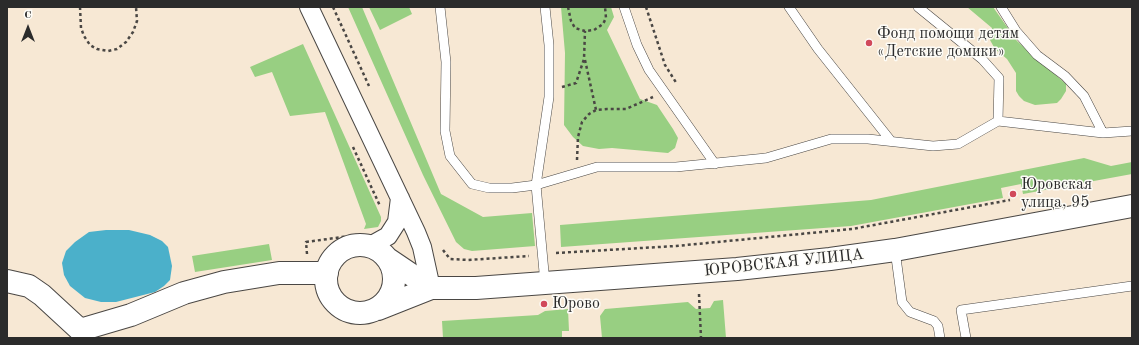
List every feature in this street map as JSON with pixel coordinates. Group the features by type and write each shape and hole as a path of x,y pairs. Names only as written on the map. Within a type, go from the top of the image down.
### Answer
{"street":[{"path":"309,7 400,197 422,247 431,288"},
{"path":"7,281 29,286 42,294 81,334 184,293 224,282 279,273 318,273 338,253 348,247 359,245 365,240 388,236 397,222 400,197"},
{"name":"ЮРОВСКАЯ УЛИЦА","path":"378,308 431,288 476,288 736,269 895,250 1132,206"},
{"path":"365,240 388,259 431,288"},
{"path":"318,273 326,284 330,295 336,304 346,310 356,313 368,313 387,302 392,292 395,281 393,269 388,259"}],"lane":[{"path":"440,7 446,62 445,131 450,156 472,184 489,188 512,188 536,185 597,167 676,167 766,158 831,139 868,139 932,146 958,144 998,121 1102,133 1132,131"},
{"path":"545,7 549,45 549,87 543,147 536,185 545,283"},
{"path":"624,7 637,45 649,70 715,164"},
{"path":"789,7 818,50 891,141"},
{"path":"918,7 982,59 998,78 1000,97 998,121"},
{"path":"1001,7 1016,31 1037,55 1065,76 1084,96 1102,133"},
{"path":"895,250 902,302 910,312 934,321 938,326 940,338"},
{"path":"966,338 961,310 1132,286"}],"path":[{"path":"80,7 84,36 90,45 97,50 108,51 117,49 126,42 134,32 137,21 136,7"},
{"path":"333,7 371,92"},
{"path":"568,7 571,20 575,28 585,31 594,30 603,24 606,18 605,7"},
{"path":"577,172 578,136 582,122 589,114 596,110 626,109 678,85 665,65 646,7"},
{"path":"585,31 584,59 596,110"},
{"path":"549,87 567,87 576,83 584,59"},
{"path":"440,245 450,259 468,260 676,246 852,229 1010,200"},
{"path":"318,273 306,242 365,240"},
{"path":"699,294 701,338"}],"green space":[{"path":"348,7 362,7 441,194 483,217 532,213 535,246 472,251 464,249 456,242 423,175"},
{"path":"369,7 409,7 412,14 380,30"},
{"path":"561,7 611,7 614,17 607,30 640,99 657,105 673,129 678,138 675,148 668,153 612,148 599,149 583,146 573,137 564,125 565,53"},
{"path":"967,7 993,7 1017,41 1066,84 1066,91 1057,103 1035,105 1024,101 1019,96 1016,91 1016,73 1007,59 995,49 990,40 992,28"},
{"path":"303,44 381,217 378,227 364,229 366,224 325,112 290,116 272,72 255,77 250,67"},
{"path":"1084,158 1111,166 1132,162 1132,174 1023,194 1021,184 1001,188 1003,198 851,226 561,247 560,225 871,200"},
{"path":"269,244 272,260 195,272 192,256"},
{"path":"723,300 726,338 602,338 600,316 605,309 688,302 696,309 710,308 714,301"},
{"path":"568,309 569,331 562,331 562,338 443,338 442,321 538,315 545,311"}],"water":[{"path":"129,230 150,235 162,241 168,247 172,266 170,280 155,292 116,302 101,302 85,298 70,286 64,275 62,263 66,251 75,242 89,232"}],"place":[{"name":"Фонд помощи детям «Детские домики»","path":"869,43"},
{"name":"Юровская улица, 95","path":"1013,194"},
{"name":"Юрово","path":"544,304"}]}
